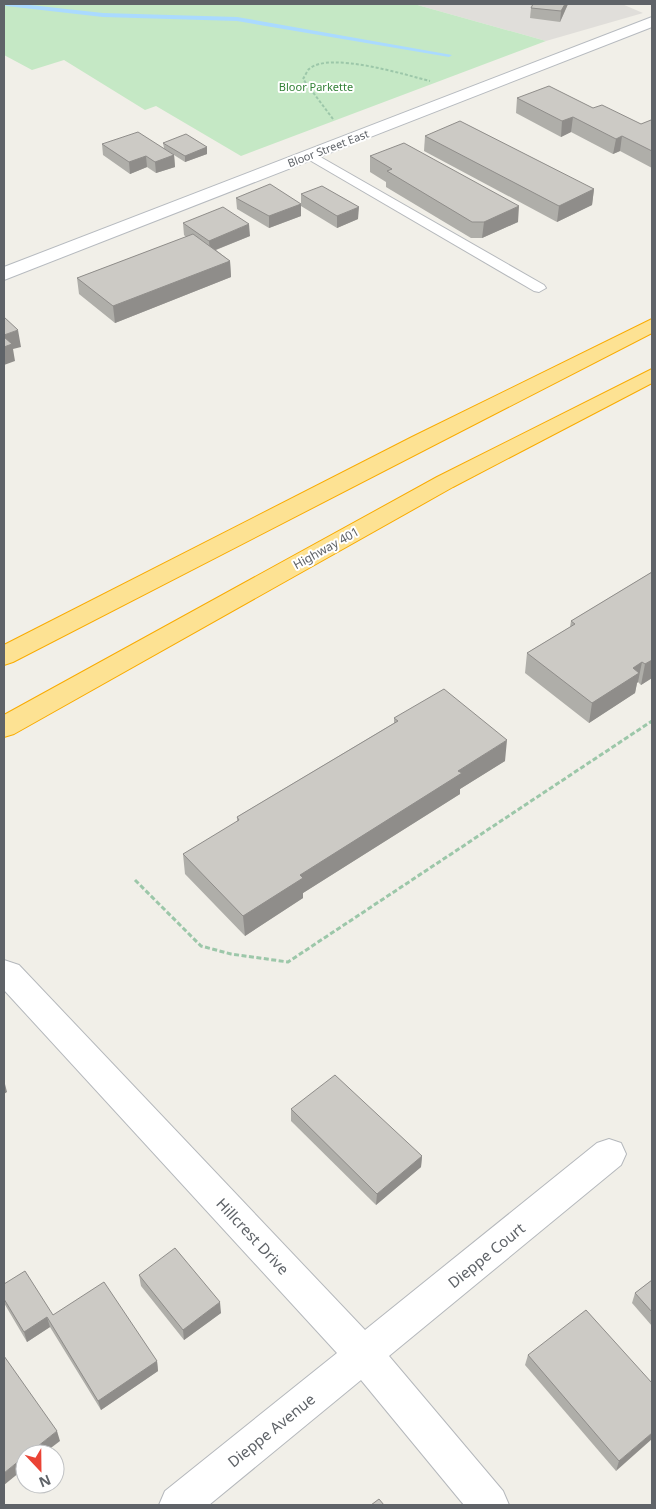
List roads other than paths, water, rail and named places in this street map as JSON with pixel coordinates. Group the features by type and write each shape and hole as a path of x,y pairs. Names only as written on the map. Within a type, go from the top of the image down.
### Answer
{"highway":[{"path":"4,656 652,325"},
{"name":"Highway 401","path":"4,728 445,482 652,375"}],"main road":[{"name":"Bloor Street East","path":"4,274 652,22"},
{"name":"Hillcrest Drive","path":"6,973 364,1355 490,1505"},
{"name":"Dieppe Court","path":"364,1355 609,1154"},
{"name":"Dieppe Avenue","path":"179,1505 364,1355"}],"lane":[{"path":"310,155 539,288"}],"waterway":[{"path":"6,4 103,15 237,19 449,55"}],"park label":[{"name":"Bloor Parkette","path":"316,86"}]}
